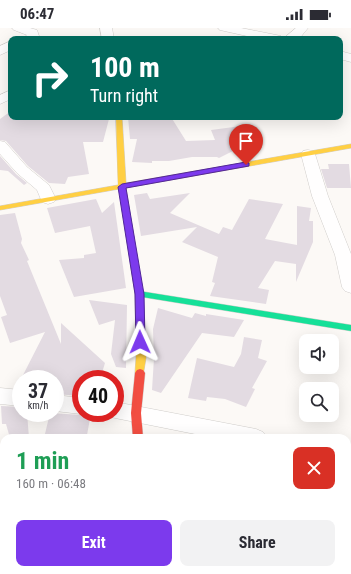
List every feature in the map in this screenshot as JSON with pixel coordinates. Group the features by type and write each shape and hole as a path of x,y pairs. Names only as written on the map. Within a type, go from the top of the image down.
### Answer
{"street":[{"path":"18,28 33,33 33,36"},
{"path":"224,28 263,36"},
{"path":"295,36 302,28"},
{"path":"119,120 122,187 139,294 141,358 136,413 138,434"},
{"path":"0,144 22,170 44,188 48,199"},
{"path":"0,208 351,146"},
{"path":"308,154 320,196 343,255 351,287"},
{"path":"139,294 351,328"},
{"path":"0,396 12,397"},
{"path":"124,411 237,434"}],"building":[{"path":"8,113 8,120 109,120 103,142 83,142 89,174 68,177 65,184 49,183 28,166 6,141 0,140 0,119"},
{"path":"128,120 173,120 186,141 215,140 211,130 249,125 255,139 247,140 247,144 219,158 192,157 169,161 152,161 152,163 132,162 137,139 130,139"},
{"path":"0,156 16,174 27,183 24,185 8,171 0,170"},
{"path":"328,164 349,164 351,188 327,188 321,169 329,169"},
{"path":"147,193 150,199 190,193 170,213 219,234 223,227 232,230 249,199 283,204 265,239 297,245 297,206 311,208 309,221 313,221 313,242 296,282 296,264 275,261 258,288 269,290 266,304 210,296 215,283 212,282 218,257 182,242 197,227 141,236 134,195"},
{"path":"96,199 102,213 114,202 126,288 74,297 59,260 84,258 84,255 96,253 90,226 55,233 47,208"},
{"path":"15,213 22,239 21,243 29,260 27,261 61,344 61,323 105,363 103,370 72,370 72,395 64,395 64,370 26,370 45,332 10,343 1,317 7,315 0,296 0,215"},
{"path":"89,300 127,305 126,368 116,367 111,354 115,320 99,325"},
{"path":"158,308 192,318 195,313 206,316 206,314 244,320 234,337 202,333 161,393 152,390 154,358 153,329"},
{"path":"244,337 262,340 258,358 267,361 252,388 255,389 246,407 225,399 207,397 206,401 188,398 197,358 234,367 241,354"},
{"path":"1,406 12,407 12,422 28,422 29,434 9,434 6,424 2,424"},
{"path":"64,414 72,414 72,422 89,422 87,434 45,434 48,422 64,422"}],"traffic: fast":[{"path":"139,294 351,328"}],"traffic: slow":[{"path":"119,120 122,187 139,294 140,373"},
{"path":"0,208 351,146"}],"traffic: jam":[{"path":"138,434 136,413 140,373"}],"route":[{"path":"140,342 139,294 122,187 246,165"}]}
